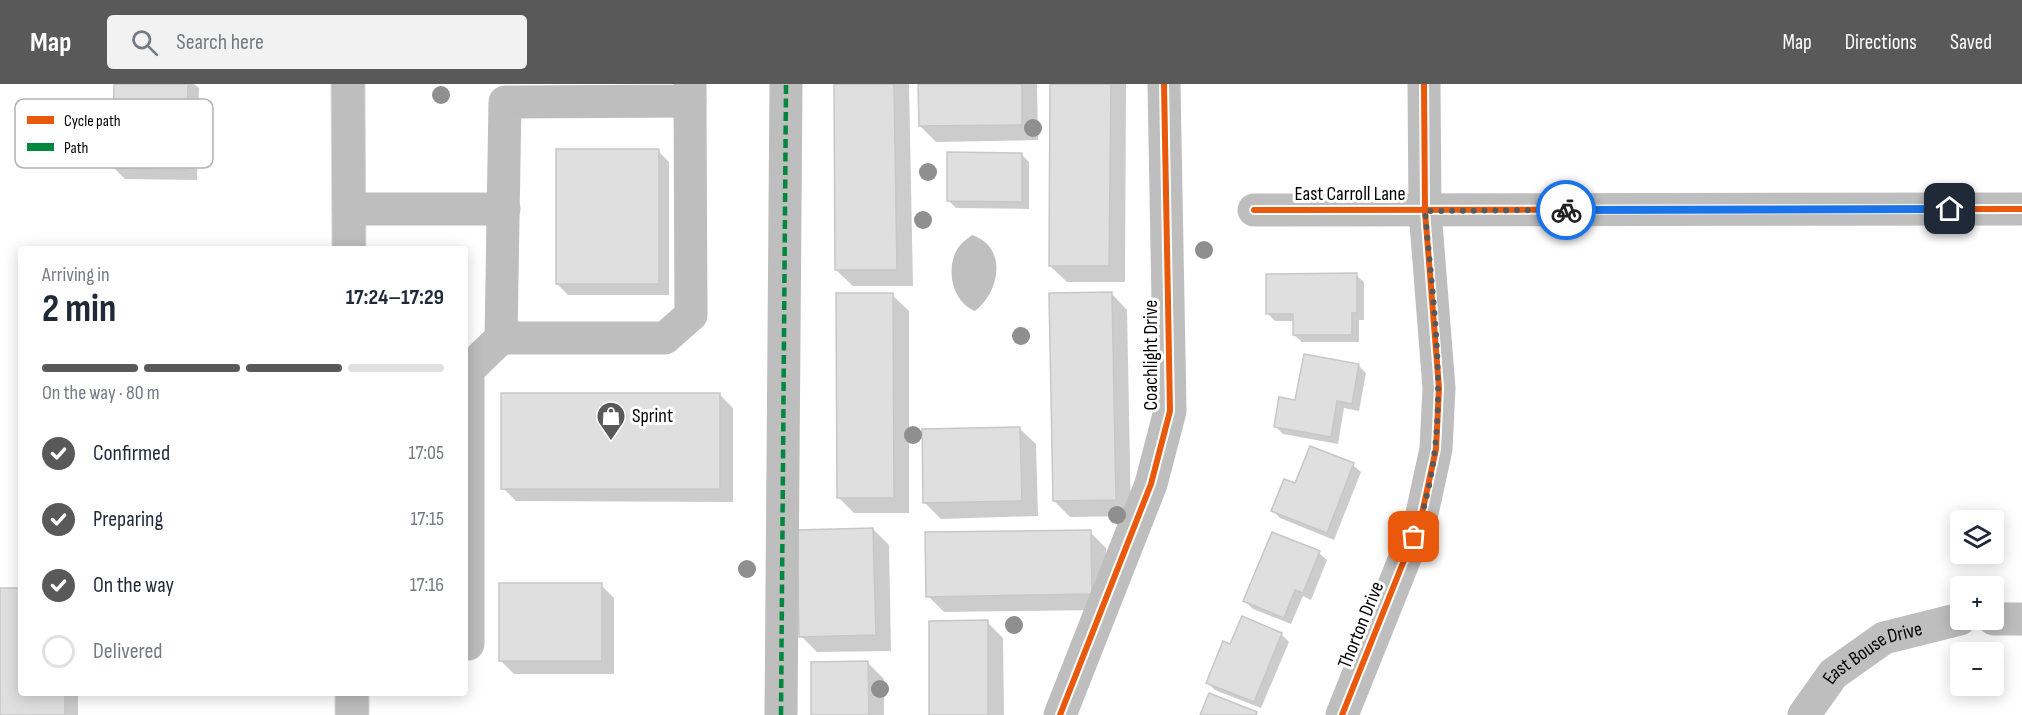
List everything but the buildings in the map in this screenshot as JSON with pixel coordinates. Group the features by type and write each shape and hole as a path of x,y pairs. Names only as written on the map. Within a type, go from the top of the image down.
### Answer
{"street":[{"path":"348,84 349,246"},
{"path":"781,715 786,84"},
{"name":"Coachlight Drive","path":"1060,715 1151,484 1170,411 1164,84"},
{"name":"Thorton Drive","path":"1342,715 1421,518 1436,449 1439,388 1425,211 1424,84"},
{"path":"468,369 501,338 665,338 691,315 690,93 505,93 501,338"},
{"path":"349,209 504,209"},
{"name":"East Carroll Lane","path":"1254,210 2022,209"},
{"path":"2004,619 2022,619"},
{"name":"East Bouse Drive","path":"1804,715 1833,674 1884,638 1950,622"},
{"path":"352,696 352,715"}],"shaded area":[{"path":"972,235 991,249 996,270 995,282 990,293 975,311 967,307 956,292 952,274 954,256 958,248"}],"marked path":[{"path":"781,715 786,84"}],"cycle path":[{"path":"1060,715 1151,484 1170,411 1164,84"},
{"path":"1342,715 1421,518 1436,449 1439,388 1425,211 1424,84"},
{"path":"1254,210 2022,209"}],"way so far":[{"path":"1414,537 1421,518 1436,449 1439,388 1425,211 1566,210"}],"place":[{"name":"Sprint","path":"611,442"}],"route":[{"path":"1566,210 1950,209"}]}
